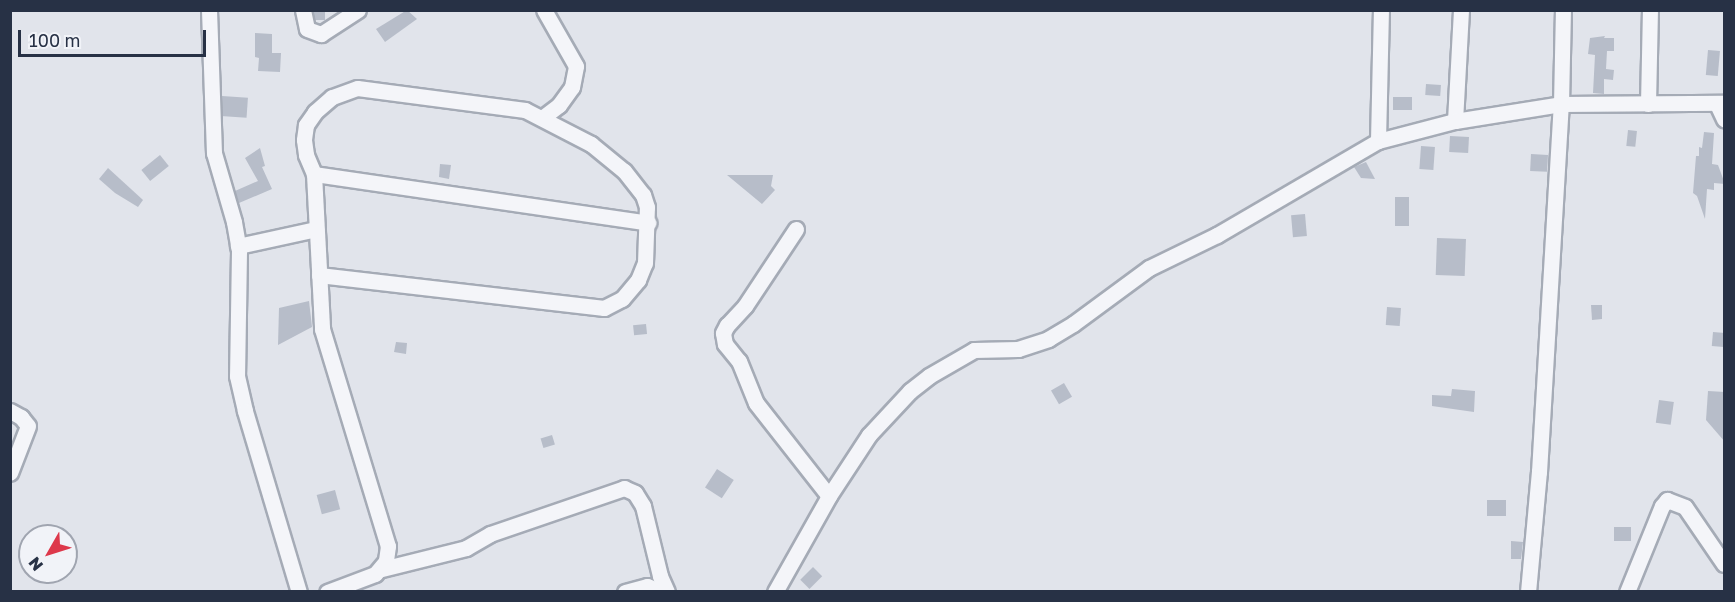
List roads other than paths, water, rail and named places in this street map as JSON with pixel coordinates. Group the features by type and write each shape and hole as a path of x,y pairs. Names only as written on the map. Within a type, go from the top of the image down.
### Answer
{"street":[{"path":"209,10 214,153 238,246 237,376 245,411 299,591"},
{"path":"303,10 307,29 321,34 358,10"},
{"path":"542,118 559,105 572,87 576,66 544,10"},
{"path":"1378,141 1381,10"},
{"path":"1455,121 1461,10"},
{"path":"1528,591 1539,472 1561,104 1563,10"},
{"path":"1648,104 1650,10"},
{"path":"320,275 604,308 622,299 638,280 645,263 648,223 643,195 624,171 591,144 542,118 500,105 357,88 332,97 306,124 304,140 306,155 314,174 322,329 327,353 388,546 382,569"},
{"path":"775,591 829,496 879,423 910,391 948,363 974,350 1018,349 1048,339 1073,324 1149,268 1217,235 1378,141 1455,121 1561,104 1721,104 1725,119"},
{"path":"314,174 648,223"},
{"path":"238,246 316,229"},
{"path":"796,229 723,333 724,344 739,361 756,403 829,496"},
{"path":"10,411 21,417 28,426 10,473"},
{"path":"327,591 366,578 382,569 466,548 519,523 624,488 635,493 644,506 665,591"},
{"path":"1627,591 1662,506 1667,500 1684,507 1725,564"},
{"path":"625,591 647,586 665,591"}]}
